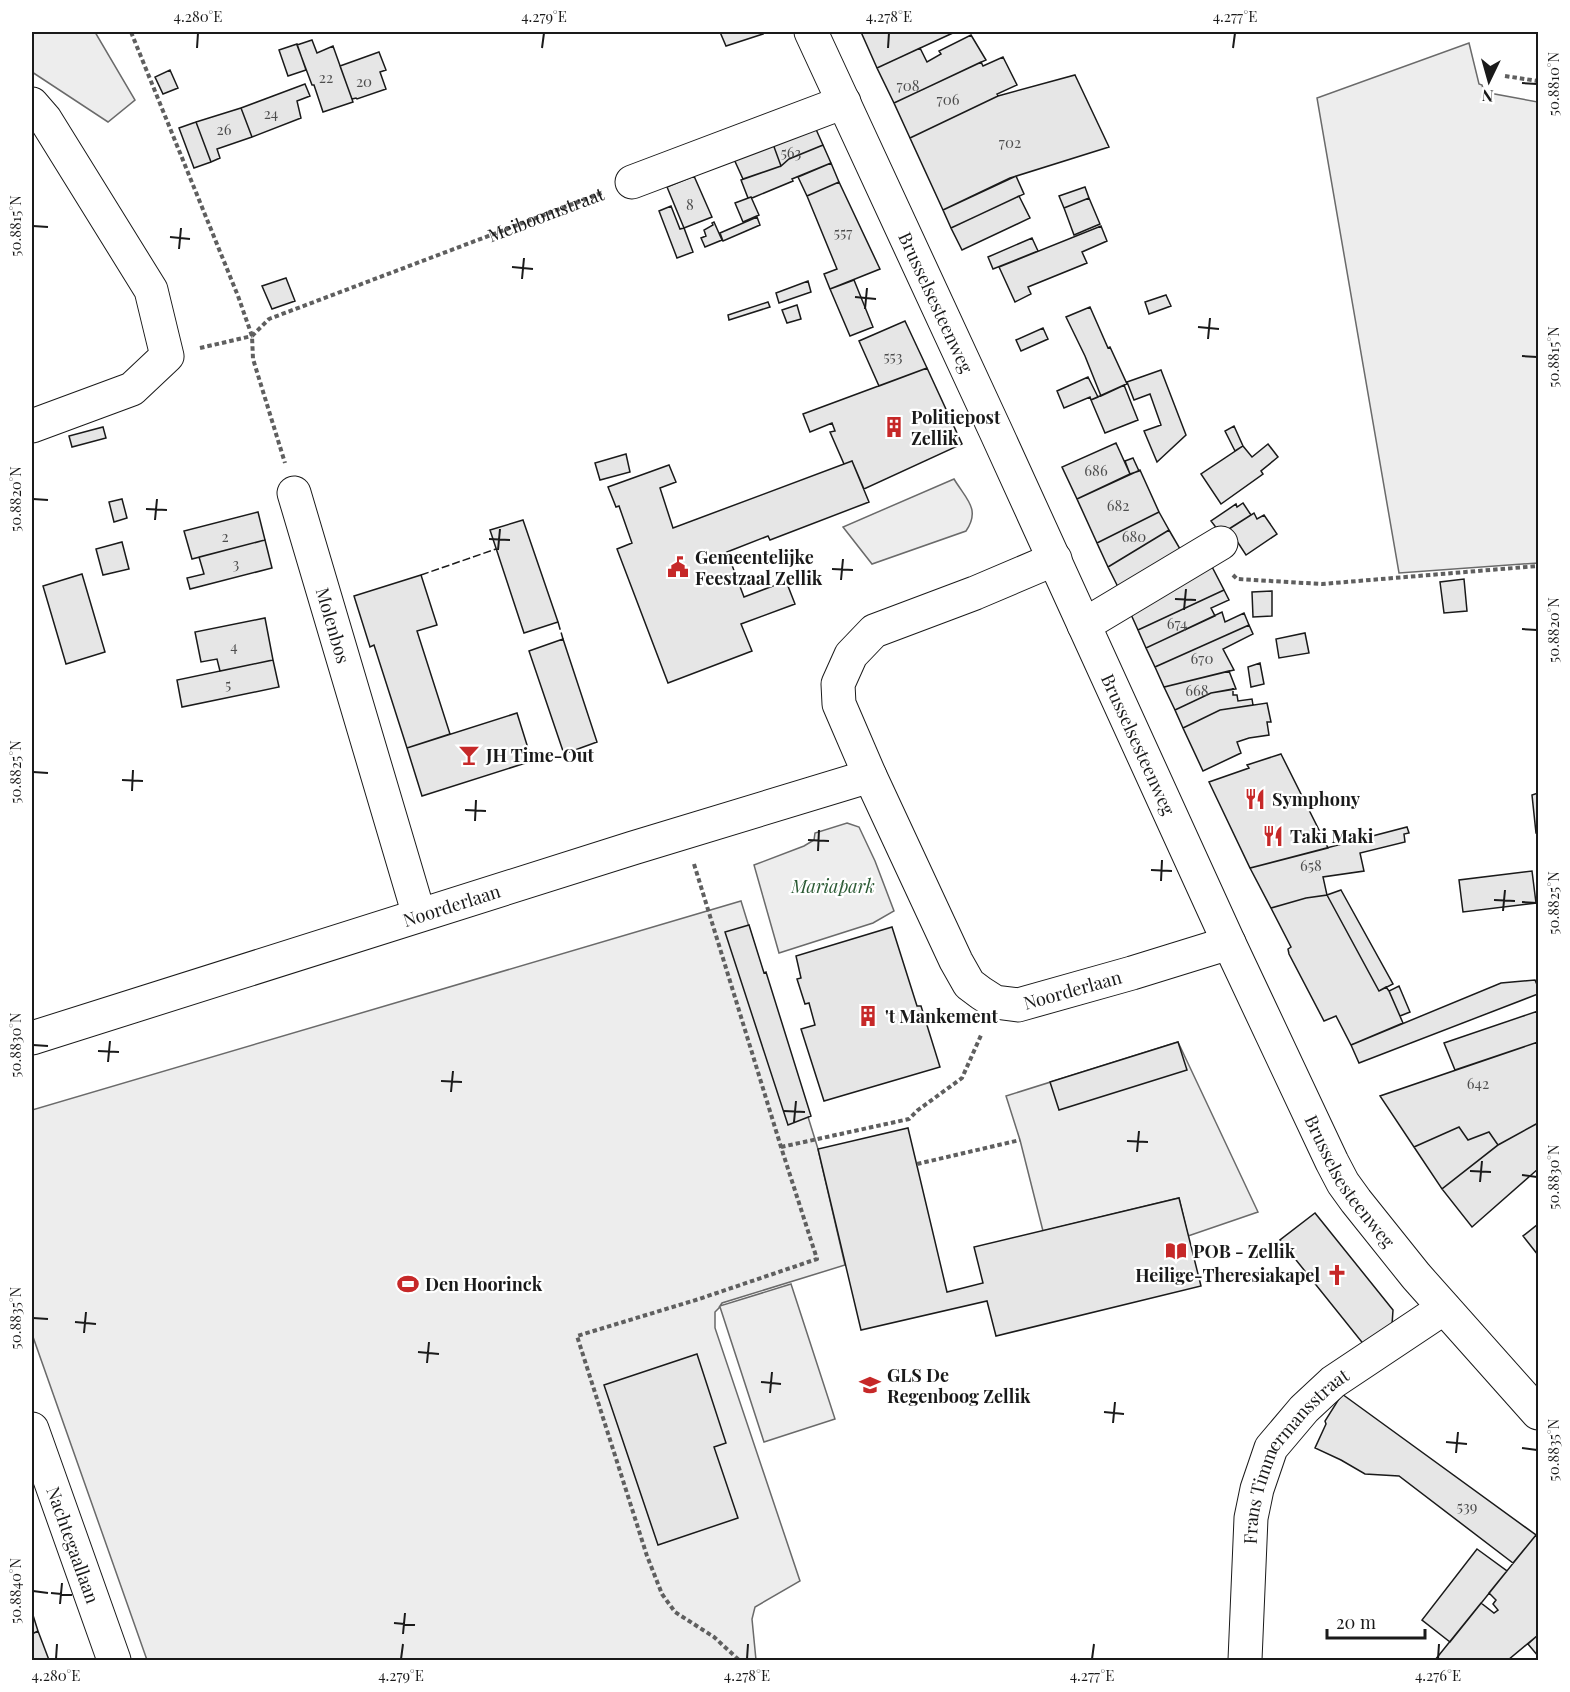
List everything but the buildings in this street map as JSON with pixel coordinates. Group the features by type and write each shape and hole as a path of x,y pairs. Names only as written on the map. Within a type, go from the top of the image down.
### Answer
{"street":[{"name":"Brusselsesteenweg","path":"811,32 1055,559 1229,943 1343,1183 1416,1276 1537,1408"},
{"path":"632,182 844,102"},
{"path":"32,104 45,119 151,291 167,356 132,389 32,426"},
{"name":"Molenbos","path":"294,492 419,915"},
{"path":"1084,625 1215,546"},
{"path":"995,1002 969,984 956,961 839,704 838,684 851,655 874,631 975,593 1055,559"},
{"name":"Noorderlaan","path":"32,1038 419,915 870,776"},
{"name":"Noorderlaan","path":"995,1002 1018,1005 1229,943"},
{"name":"Frans Timmermansstraat","path":"1245,1660 1251,1518 1263,1467 1271,1448 1304,1408 1333,1382 1444,1308"},
{"name":"Nachtegaallaan","path":"32,1429 114,1660"}],"path":[{"path":"131,32 238,296 252,336 253,359 294,492"},
{"path":"1505,76 1539,81"},
{"name":"Meiboomstraat","path":"252,336 269,319 632,182"},
{"path":"167,356 252,336"},
{"path":"1215,546 1214,550 1237,579 1322,584 1539,566"},
{"path":"685,833 817,1259 699,1299 577,1336 647,1556 662,1594 675,1612 714,1636 739,1660"},
{"path":"781,1148 909,1119 962,1078 995,1002"},
{"path":"917,1164 1020,1140"}],"green space":[{"path":"32,32 95,32 135,100 108,122 32,72"},
{"path":"1469,43 1479,84 1482,85 1484,92 1538,102 1538,563 1399,573 1317,98"},
{"path":"954,479 972,510 966,531 872,564 843,527"},
{"name":"Mariapark","path":"847,823 859,827 894,911 873,923 779,953 754,865 804,846 814,840 815,833"},
{"name":"Den Hoorinck","path":"741,901 818,1149 845,1265 722,1303 720,1306 791,1284 835,1419 764,1442 720,1307 715,1312 715,1328 800,1581 755,1607 752,1619 756,1660 147,1660 32,1334 32,1110"},
{"path":"1178,1042 1258,1212 1188,1236 1179,1198 1043,1231 1020,1140 1006,1096"}],"fence":[{"path":"421,575 496,549"},
{"path":"558,622 563,639"}],"place":[{"name":"Politiepost Zellik","path":"894,427"},
{"name":"Gemeentelijke Feestzaal Zellik","path":"678,567"},
{"name":"JH Time-Out","path":"469,755"},
{"name":"Symphony","path":"1255,799"},
{"name":"Taki Maki","path":"1273,836"},
{"name":"'t Mankement","path":"868,1016"},
{"name":"POB - Zellik","path":"1176,1251"},
{"name":"Heilige-Theresiakapel","path":"1337,1275"},
{"name":"Den Hoorinck","path":"408,1284"},
{"name":"GLS De Regenboog Zellik","path":"870,1385"}]}
